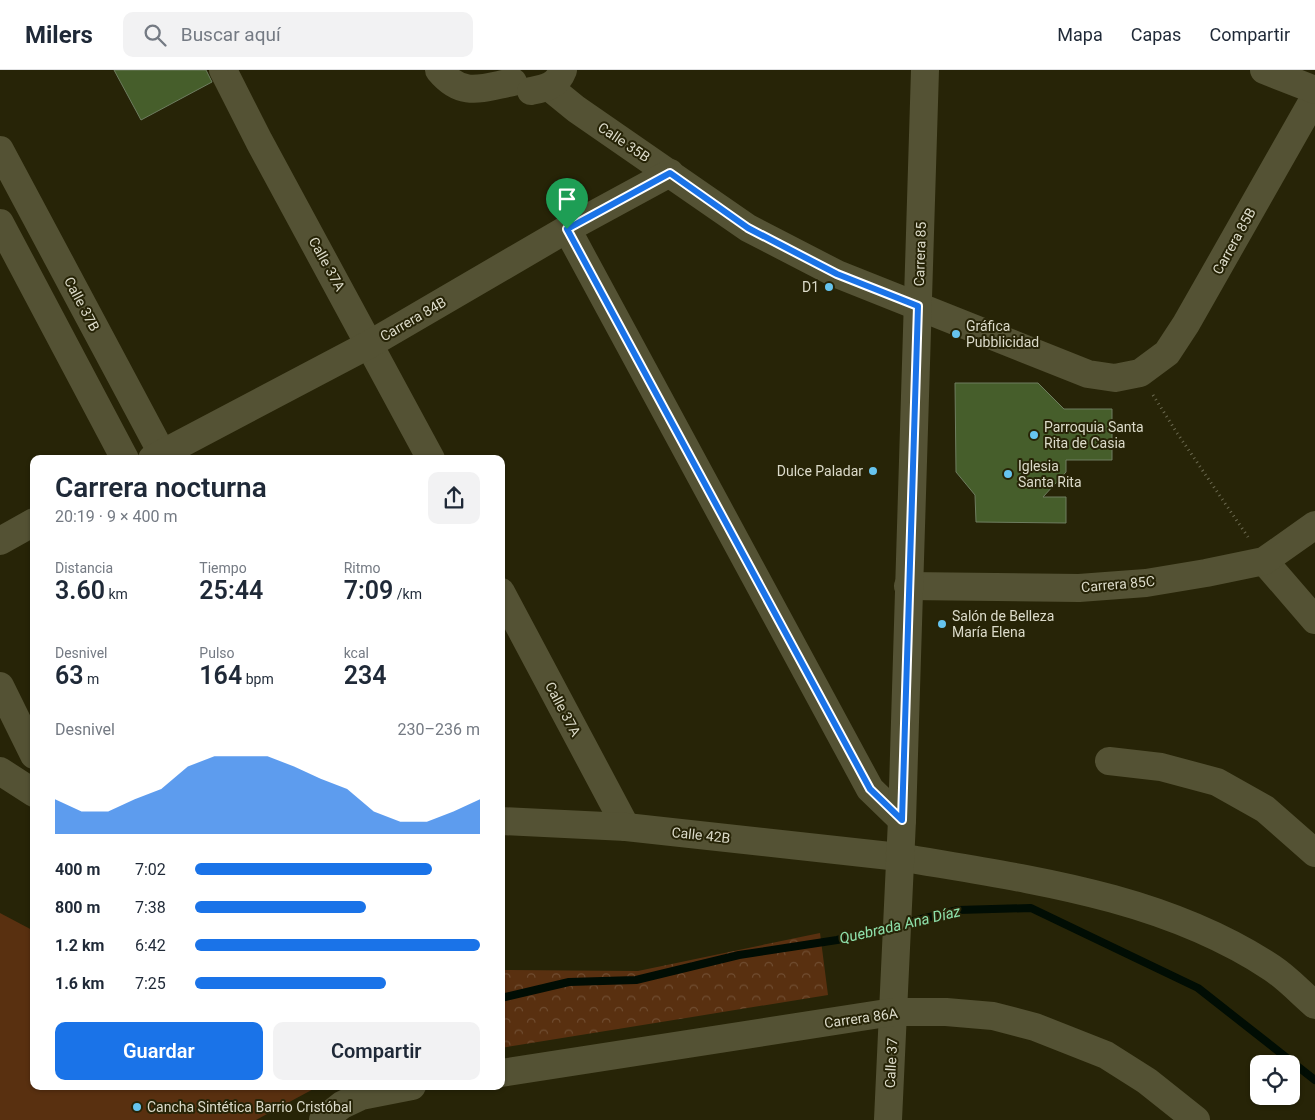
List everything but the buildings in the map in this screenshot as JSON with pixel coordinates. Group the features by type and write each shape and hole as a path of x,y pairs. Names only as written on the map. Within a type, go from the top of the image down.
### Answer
{"street":[{"name":"Calle 37A","path":"223,70 259,141 429,455"},
{"name":"Carrera 85","path":"899,869 925,70"},
{"path":"1264,70 1315,90"},
{"path":"448,78 470,90 509,76 530,91 556,79"},
{"name":"Calle 35B","path":"556,79 576,110 748,228 837,274 1088,374 1115,378 1140,373"},
{"name":"Carrera 85B","path":"1140,373 1167,354 1315,97"},
{"name":"Calle 37B","path":"0,150 159,455"},
{"name":"Carrera 84B","path":"164,455 370,344 567,229 670,173"},
{"path":"0,223 123,455"},
{"path":"567,229 870,789 902,820"},
{"path":"0,541 30,524"},
{"name":"Carrera 85C","path":"908,586 1088,587 1146,583 1264,561 1315,525"},
{"path":"1264,561 1315,620"},
{"name":"Calle 37A","path":"505,600 626,827"},
{"path":"0,686 30,747"},
{"path":"1109,761 1161,767 1217,782 1265,809 1315,853"},
{"path":"0,771 30,790"},
{"name":"Calle 42B","path":"505,821 626,827 899,869"},
{"path":"899,869 1060,884 1183,921 1273,968 1315,1005"},
{"name":"Calle 37","path":"888,1120 899,869"},
{"name":"Carrera 86A","path":"505,1071 893,1012 946,1012 993,1016 1036,1027 1106,1055 1147,1081 1196,1120"},
{"path":"323,1120 342,1105 361,1096 392,1090"}],"path":[{"path":"1140,373 1178,434 1264,561"}],"green space":[{"path":"0,913 30,929 30,1090 312,1090 256,1120 0,1120"},
{"path":"820,933 828,995 505,1047 505,970 638,971"}],"waterway":[{"name":"Quebrada Ana Díaz","path":"505,997 569,982 636,980 739,955 837,940 958,910 1031,908 1198,988 1315,1080"}],"place":[{"name":"D1","path":"829,287"},
{"name":"Gráfica Pubblicidad","path":"956,334"},
{"name":"Parroquia Santa Rita de Casia","path":"1034,435"},
{"name":"Dulce Paladar","path":"873,471"},
{"name":"Iglesia Santa Rita","path":"1008,474"},
{"name":"Salón de Belleza María Elena","path":"942,624"},
{"name":"Cancha Sintética Barrio Cristóbal","path":"137,1107"}],"route":[{"path":"670,173 748,228 837,274 918,306 902,820 870,789 567,229 670,173"}]}
